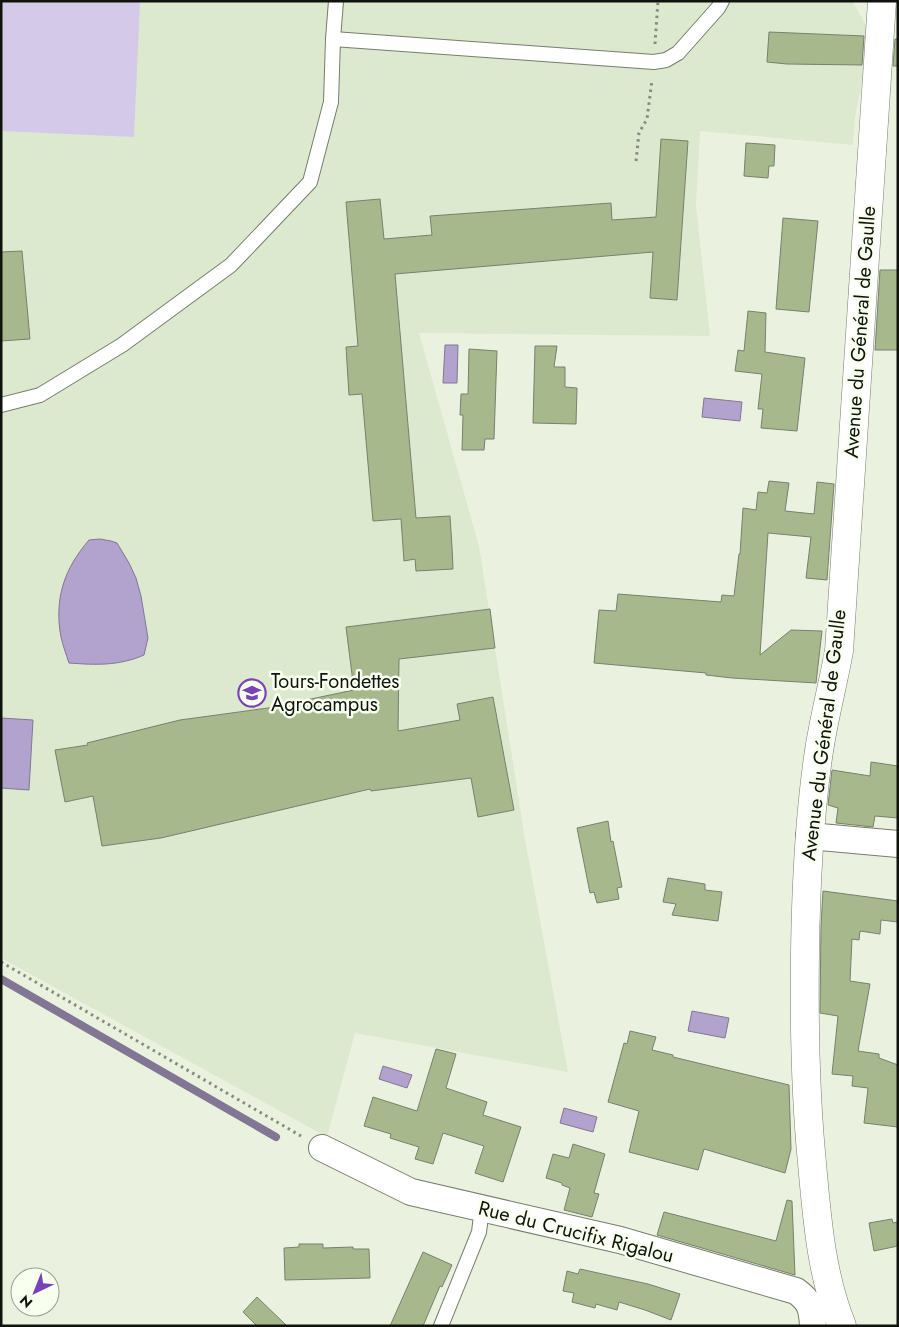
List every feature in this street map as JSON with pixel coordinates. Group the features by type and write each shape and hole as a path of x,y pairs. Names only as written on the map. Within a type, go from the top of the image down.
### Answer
{"street":[{"name":"Avenue du Général de Gaulle","path":"864,1 880,52"},
{"name":"Avenue du Général de Gaulle","path":"842,1326 826,1276 808,1128 804,1030 806,887 809,836 819,751 839,651 882,1"},
{"path":"809,836 898,844"},
{"name":"Rue du Crucifix Rigalou","path":"322,1148 411,1192 620,1240 796,1291 805,1298 811,1308 813,1326"}],"lane":[{"path":"1,405 40,395 122,346 231,265 310,182 331,102 336,1"},
{"path":"333,39 654,62 666,60 678,53 724,4"},
{"path":"442,1326 479,1232 482,1208"}],"path":[{"path":"1,962 322,1148"}],"shaded area":[{"name":"Tours-Fondettes Agrocampus","path":"1,1 852,1 871,33 855,118 853,145 700,131 696,205 710,336 419,333 479,546 525,839 568,1072 355,1033 327,1137 1,958"},
{"path":"1,1 140,1 134,137 1,131"},
{"path":"445,345 458,345 457,383 443,383"},
{"path":"704,398 742,402 740,421 702,417"},
{"path":"100,539 117,543 136,578 148,638 144,655 135,659 107,664 69,663 59,623 60,597 63,585 67,573 80,551 89,540"},
{"path":"1,718 33,720 29,790 1,788"},
{"path":"692,1011 729,1018 725,1038 688,1031"},
{"path":"383,1066 412,1075 407,1088 379,1079"},
{"path":"564,1108 597,1117 593,1132 560,1123"}],"building":[{"path":"769,32 864,36 862,65 767,62"},
{"path":"895,39 898,39 898,66 893,66"},
{"path":"661,139 688,141 677,300 650,298 653,252 395,274 416,518 450,516 453,569 416,571 415,559 404,561 401,519 373,521 362,394 349,395 346,347 358,346 346,202 380,199 384,239 432,235 430,216 611,203 612,220 656,217"},
{"path":"746,143 775,145 774,166 769,166 768,178 744,176"},
{"path":"783,218 818,221 809,312 776,309"},
{"path":"22,251 30,339 1,341 1,252"},
{"path":"880,270 898,270 898,350 875,350"},
{"path":"748,311 766,313 765,352 805,358 797,431 761,428 763,409 758,409 762,374 735,371 738,350 744,351"},
{"path":"535,346 557,346 554,367 565,367 565,387 577,388 576,424 533,423"},
{"path":"469,349 497,351 494,439 485,439 484,450 462,450 463,415 460,415 461,394 468,394"},
{"path":"769,481 789,483 785,511 814,514 817,482 834,484 827,580 806,578 811,537 768,533 760,655 791,630 822,631 816,683 732,678 706,675 706,673 594,663 599,610 616,611 618,594 721,602 722,595 734,596 740,554 743,508 756,510 758,492 767,493"},
{"path":"490,609 495,648 399,659 398,731 460,720 457,704 493,697 514,810 478,817 471,778 371,791 370,789 161,838 102,846 93,796 65,802 55,750 88,745 87,743 180,720 268,708 354,690 346,627"},
{"path":"871,762 898,766 898,818 875,816 873,827 836,823 838,808 828,805 832,770 870,776"},
{"path":"608,821 622,887 617,888 619,899 597,903 594,892 590,893 577,828"},
{"path":"668,878 705,884 705,890 722,892 718,921 672,915 676,904 663,902"},
{"path":"823,891 898,901 898,922 881,920 880,934 860,931 859,940 852,939 850,981 870,984 858,1051 879,1054 879,1058 898,1065 898,1127 864,1123 868,1088 852,1086 853,1076 832,1074 838,1016 820,1013"},
{"path":"630,1031 656,1037 652,1050 673,1055 673,1057 789,1085 791,1149 785,1173 704,1149 698,1170 629,1152 639,1111 608,1102 624,1043 627,1044"},
{"path":"436,1049 456,1054 446,1088 487,1102 483,1115 521,1127 503,1182 475,1173 484,1146 443,1133 433,1164 415,1159 419,1147 390,1138 391,1134 364,1126 373,1097 417,1111"},
{"path":"573,1144 605,1154 594,1193 599,1194 592,1217 564,1210 570,1188 562,1185 562,1183 546,1178 553,1154 569,1158"},
{"path":"787,1200 792,1201 795,1275 657,1235 664,1212 776,1241"},
{"path":"892,1219 893,1223 898,1222 898,1246 874,1251 869,1223"},
{"path":"299,1244 323,1244 323,1248 353,1247 353,1249 369,1249 370,1278 285,1280 284,1248 299,1247"},
{"path":"423,1252 452,1265 442,1287 440,1286 423,1326 390,1326"},
{"path":"580,1269 648,1284 680,1294 671,1320 619,1302 617,1310 596,1304 595,1308 572,1302 574,1293 563,1291 567,1271 578,1274"},
{"path":"257,1297 287,1326 257,1326 243,1312"}],"waterway":[{"path":"1,979 276,1137"}],"place":[{"name":"Tours-Fondettes Agrocampus","path":"252,693"}]}
